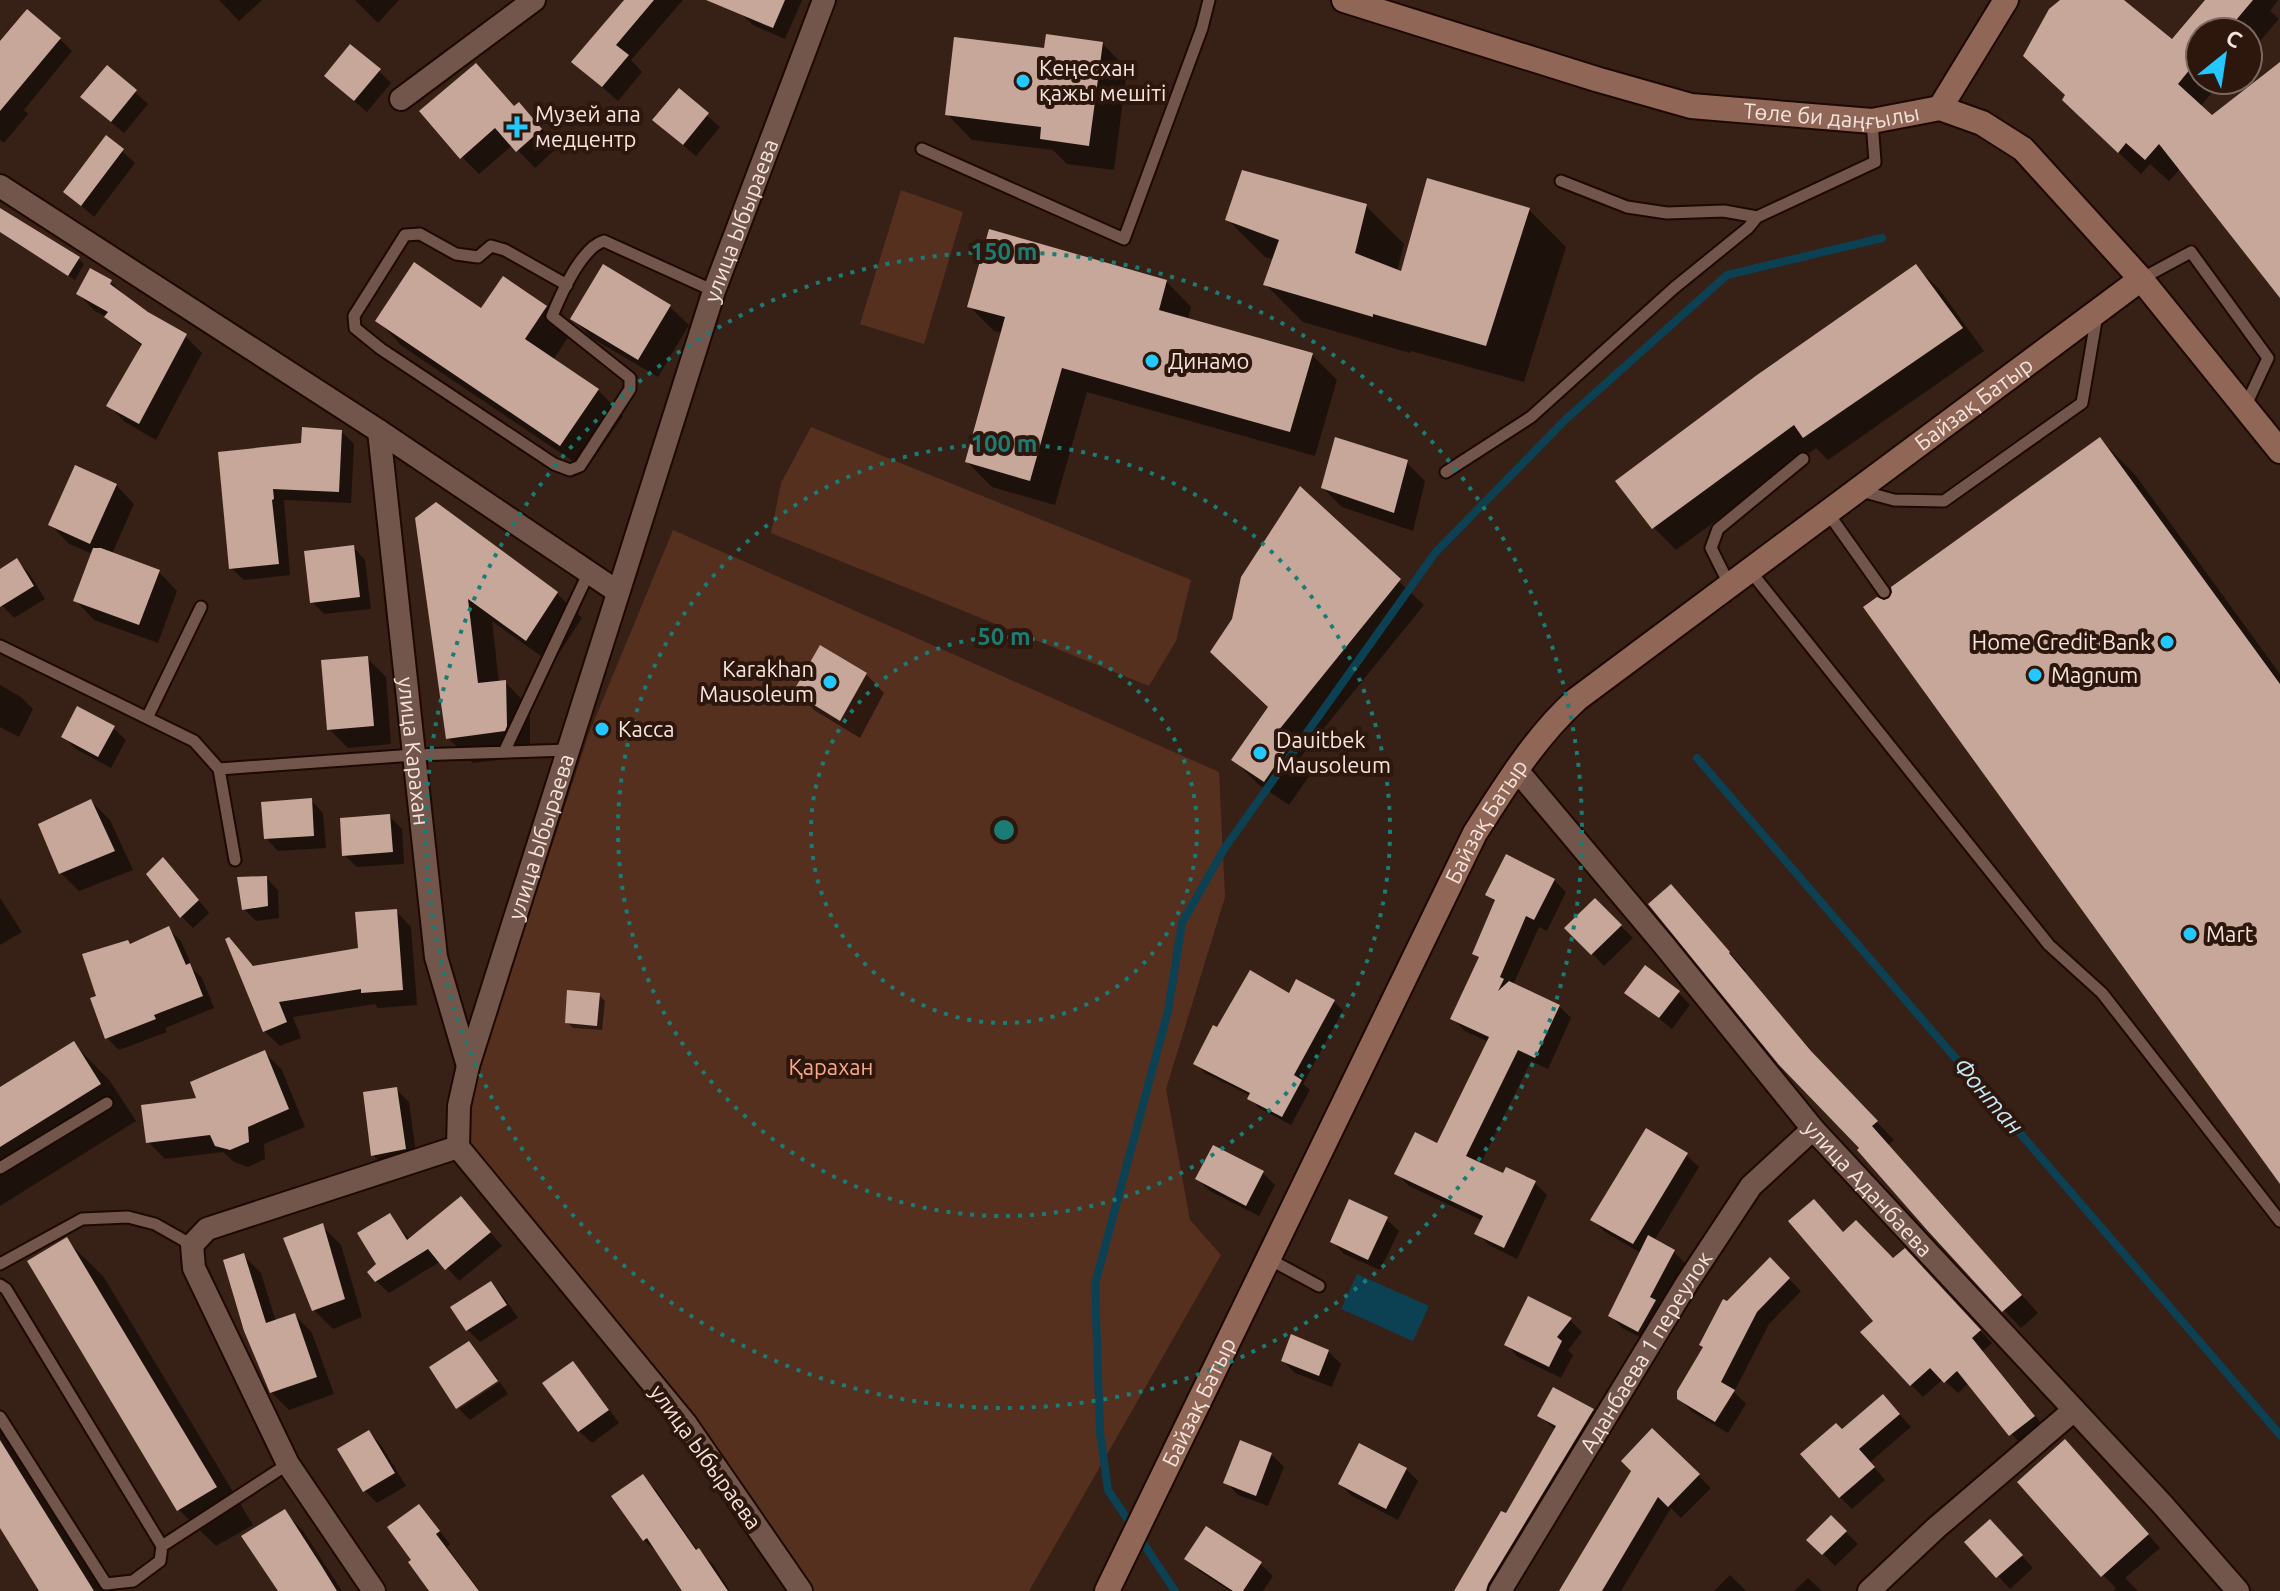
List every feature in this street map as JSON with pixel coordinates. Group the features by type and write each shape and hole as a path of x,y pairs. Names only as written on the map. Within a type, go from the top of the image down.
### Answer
{"street":[{"path":"401,99 534,0"},
{"name":"улица Ыбыраева","path":"801,1591 686,1424 458,1147 459,1106 468,1066 714,291 824,0"},
{"name":"Төле би даңғылы","path":"1344,0 1691,106 1872,121 1940,108 1982,123 2023,149 2141,279 2280,451"},
{"path":"1940,108 2006,0"},
{"path":"0,186 379,431 618,592"},
{"name":"Байзақ Батыр","path":"1107,1591 1475,833 1516,769 1551,723 1577,699 2141,279"},
{"name":"улица Карахан","path":"379,431 436,957 468,1066"},
{"name":"улица Аданбаева","path":"1516,769 1813,1129 2162,1504 2238,1591"},
{"name":"Аданбаева 1 переулок","path":"1500,1591 1687,1283 1751,1186 1813,1129"},
{"path":"374,1591 288,1464 194,1268 192,1245 207,1229 458,1147"},
{"path":"1869,1591 1936,1528 2074,1410"}],"lane":[{"path":"922,149 1124,239 1202,28 1209,0"},
{"path":"1446,472 1531,417 1757,217 1875,162 1872,121"},
{"path":"1561,181 1627,207 1667,213 1724,211 1757,217"},
{"path":"567,285 505,250 491,246 478,257 456,254 420,234 405,235 354,316 355,328 381,349 554,464 570,470 580,466 630,389 630,378 552,316 567,285 594,244 604,241 714,291"},
{"path":"2141,279 2191,252 2268,358 2245,408"},
{"path":"1857,490 1894,500 1944,501 2082,403 2098,309"},
{"path":"1731,586 1711,548 1718,529 1803,459"},
{"path":"1827,512 1884,592"},
{"path":"505,750 589,572"},
{"path":"1751,572 2049,945 2102,993 2280,1221"},
{"path":"147,718 201,607"},
{"path":"0,646 194,741 219,769 235,860"},
{"path":"219,769 505,750 569,750"},
{"path":"0,1168 107,1103"},
{"path":"0,1264 82,1219 128,1217 155,1224 192,1245"},
{"path":"1268,1259 1319,1286"},
{"path":"0,1285 6,1289 162,1546 160,1561 136,1586 106,1584 0,1417"},
{"path":"162,1546 288,1464"}],"green space":[{"path":"901,190 963,212 924,344 860,324"},
{"path":"811,427 1191,580 1176,641 1149,686 771,533 781,483"},
{"name":"Қарахан","path":"673,530 1219,772 1225,897 1166,1089 1190,1220 1221,1255 1029,1591 796,1591 459,1128 589,733"}],"water":[{"path":"1357,1274 1429,1306 1413,1341 1341,1309"}],"building":[{"path":"624,0 654,0 616,45 629,55 602,87 571,62"},
{"path":"706,0 785,0 773,28"},
{"path":"2060,0 2124,0 2172,39 2184,25 2184,77 2178,84 2184,89 2184,96 2191,96 2212,115 2236,96 2264,96 2264,74 2280,62 2280,298 2159,144 2145,160 2126,143 2118,153 2062,100 2065,95 2023,56 2049,9"},
{"path":"2205,0 2253,0 2240,16 2191,16"},
{"path":"27,9 61,38 0,111 0,41"},
{"name":"Кеңесхан қажы мешіті","path":"1046,34 1103,42 1089,146 1040,139 1041,127 945,115 954,37 1044,48"},
{"path":"350,44 381,69 354,101 324,76"},
{"path":"476,63 514,106 519,102 542,129 516,152 495,128 460,159 419,111"},
{"path":"107,65 137,90 111,122 80,97"},
{"path":"679,88 709,113 683,145 652,120"},
{"path":"106,135 124,149 81,206 63,192"},
{"path":"1242,170 1367,204 1355,253 1401,271 1427,178 1530,208 1486,346 1263,285 1279,240 1225,220"},
{"path":"0,208 80,257 68,276 0,232"},
{"name":"Динамо","path":"989,229 1167,280 1159,310 1313,353 1290,432 1062,368 1030,481 965,462 1005,317 967,307"},
{"path":"414,262 481,308 503,276 547,306 525,339 599,389 560,446 375,321"},
{"path":"603,264 671,305 638,360 570,319"},
{"path":"1916,264 1963,328 1803,438 1794,425 1652,529 1615,481 1757,375"},
{"path":"90,268 112,280 110,284 148,312 187,334 139,424 106,406 142,344 104,317 108,312 76,294"},
{"path":"302,427 342,430 339,492 273,489 279,564 229,569 218,452 301,443"},
{"path":"1335,437 1408,460 1394,513 1321,488"},
{"name":"Mart","path":"2100,437 2280,684 2280,1184 1863,607 1877,597 1884,600 1889,598 1891,587"},
{"path":"75,465 117,484 90,544 48,525"},
{"path":"1300,486 1401,579 1274,736 1289,746 1264,782 1231,760 1268,707 1210,652 1232,619 1241,577"},
{"path":"436,502 558,592 526,641 468,599 478,683 506,680 505,731 446,739 415,518"},
{"path":"354,545 360,597 310,603 304,551"},
{"path":"93,548 101,548 160,570 139,625 73,601"},
{"path":"17,558 34,586 0,607 0,569"},
{"name":"Karakhan Mausoleum","path":"820,645 867,673 840,721 793,692"},
{"path":"368,656 374,726 327,730 321,660"},
{"path":"77,706 115,726 98,757 61,737"},
{"path":"312,798 314,836 264,839 261,802"},
{"path":"91,799 115,851 59,874 38,824"},
{"path":"390,814 393,852 342,856 340,818"},
{"path":"1506,854 1555,879 1534,920 1526,916 1500,977 1504,979 1498,991 1509,981 1560,1005 1535,1058 1518,1050 1466,1156 1503,1173 1506,1167 1536,1181 1504,1248 1474,1234 1483,1216 1394,1174 1415,1132 1437,1143 1489,1037 1450,1019 1479,957 1472,954 1495,900 1485,895"},
{"path":"163,857 199,900 180,918 146,874"},
{"path":"267,876 268,906 242,910 237,877"},
{"path":"1671,884 1811,1051 1878,1121 1872,1126 2022,1295 2002,1312 1857,1150 1859,1148 1779,1065 1648,904"},
{"path":"1595,898 1622,925 1591,955 1564,928"},
{"path":"397,909 403,990 361,993 361,989 279,1002 287,1022 263,1032 225,939 229,937 253,966 358,948 355,912"},
{"path":"169,926 186,965 190,963 203,996 105,1039 90,998 96,996 82,954 128,940 130,944"},
{"path":"1645,965 1680,991 1659,1018 1624,993"},
{"path":"1250,970 1289,993 1296,979 1335,1000 1294,1075 1302,1080 1282,1117 1247,1099 1250,1093 1193,1064 1213,1025 1217,1027"},
{"path":"567,990 600,993 597,1026 565,1023"},
{"path":"74,1041 101,1084 0,1147 0,1087"},
{"path":"265,1050 289,1109 248,1127 249,1142 230,1150 215,1146 210,1135 146,1143 141,1105 196,1098 190,1082"},
{"path":"397,1087 406,1149 371,1156 363,1092"},
{"path":"1646,1128 1688,1153 1633,1244 1590,1220"},
{"path":"1213,1145 1264,1171 1246,1206 1195,1179"},
{"path":"461,1196 491,1232 445,1270 428,1249 375,1282 367,1272 376,1264 357,1233 390,1213 407,1240"},
{"path":"1349,1199 1388,1217 1368,1260 1330,1242"},
{"path":"1814,1199 1843,1232 1856,1220 1893,1258 1905,1248 1981,1330 1972,1338 2035,1416 2009,1436 1957,1371 1944,1383 1930,1368 1910,1386 1860,1332 1873,1321 1788,1221"},
{"path":"323,1223 345,1299 312,1311 283,1238"},
{"path":"1648,1235 1675,1250 1650,1297 1656,1300 1638,1332 1608,1316"},
{"path":"67,1237 217,1487 177,1511 27,1261"},
{"path":"244,1253 266,1323 295,1313 317,1377 270,1393 244,1331 223,1260"},
{"path":"1770,1257 1790,1278 1757,1312 1721,1382 1735,1390 1715,1422 1677,1399 1677,1391 1703,1347 1699,1345 1723,1299 1727,1301"},
{"path":"491,1281 507,1305 466,1331 450,1307"},
{"path":"1528,1296 1572,1318 1557,1337 1562,1341 1549,1367 1504,1345"},
{"path":"1291,1334 1329,1350 1319,1376 1281,1361"},
{"path":"469,1341 498,1381 456,1409 429,1367"},
{"path":"573,1361 609,1410 578,1432 542,1383"},
{"path":"1553,1387 1594,1409 1486,1591 1454,1591 1501,1511 1506,1513 1556,1426 1537,1416"},
{"path":"1883,1394 1900,1414 1859,1449 1875,1467 1839,1498 1800,1454 1836,1423 1842,1429"},
{"path":"1652,1428 1700,1474 1668,1507 1658,1497 1602,1591 1559,1591 1631,1471 1621,1461"},
{"path":"369,1430 395,1473 363,1492 337,1449"},
{"path":"2065,1439 2149,1534 2101,1577 2017,1482"},
{"path":"0,1440 94,1591 39,1591 0,1528"},
{"path":"1240,1440 1272,1453 1256,1496 1223,1483"},
{"path":"1359,1443 1407,1468 1386,1509 1338,1484"},
{"path":"643,1474 728,1591 682,1591 647,1538 643,1541 611,1496"},
{"path":"419,1504 440,1531 436,1534 479,1591 429,1591 408,1562 411,1560 387,1527"},
{"path":"285,1509 337,1591 278,1591 241,1536"},
{"path":"1831,1515 1847,1531 1822,1555 1806,1540"},
{"path":"1990,1519 2023,1555 1996,1578 1964,1542"},
{"path":"1206,1526 1262,1562 1243,1591 1233,1591 1184,1559"}],"waterway":[{"path":"1175,1591 1108,1490 1100,1432 1095,1284 1168,1011 1182,923 1224,849 1435,553 1566,419 1727,275 1882,238"},
{"name":"Фонтан","path":"1697,758 2280,1435"}],"place":[{"name":"Кеңесхан қажы мешіті","path":"1023,81"},
{"name":"Музей апа медцентр","path":"517,127"},
{"name":"Динамо","path":"1152,361"},
{"name":"Home Credit Bank","path":"2167,642"},
{"name":"Magnum","path":"2035,675"},
{"name":"Karakhan Mausoleum","path":"830,682"},
{"name":"Касса","path":"602,729"},
{"name":"Dauitbek Mausoleum","path":"1260,753"},
{"name":"Mart","path":"2190,934"}]}
